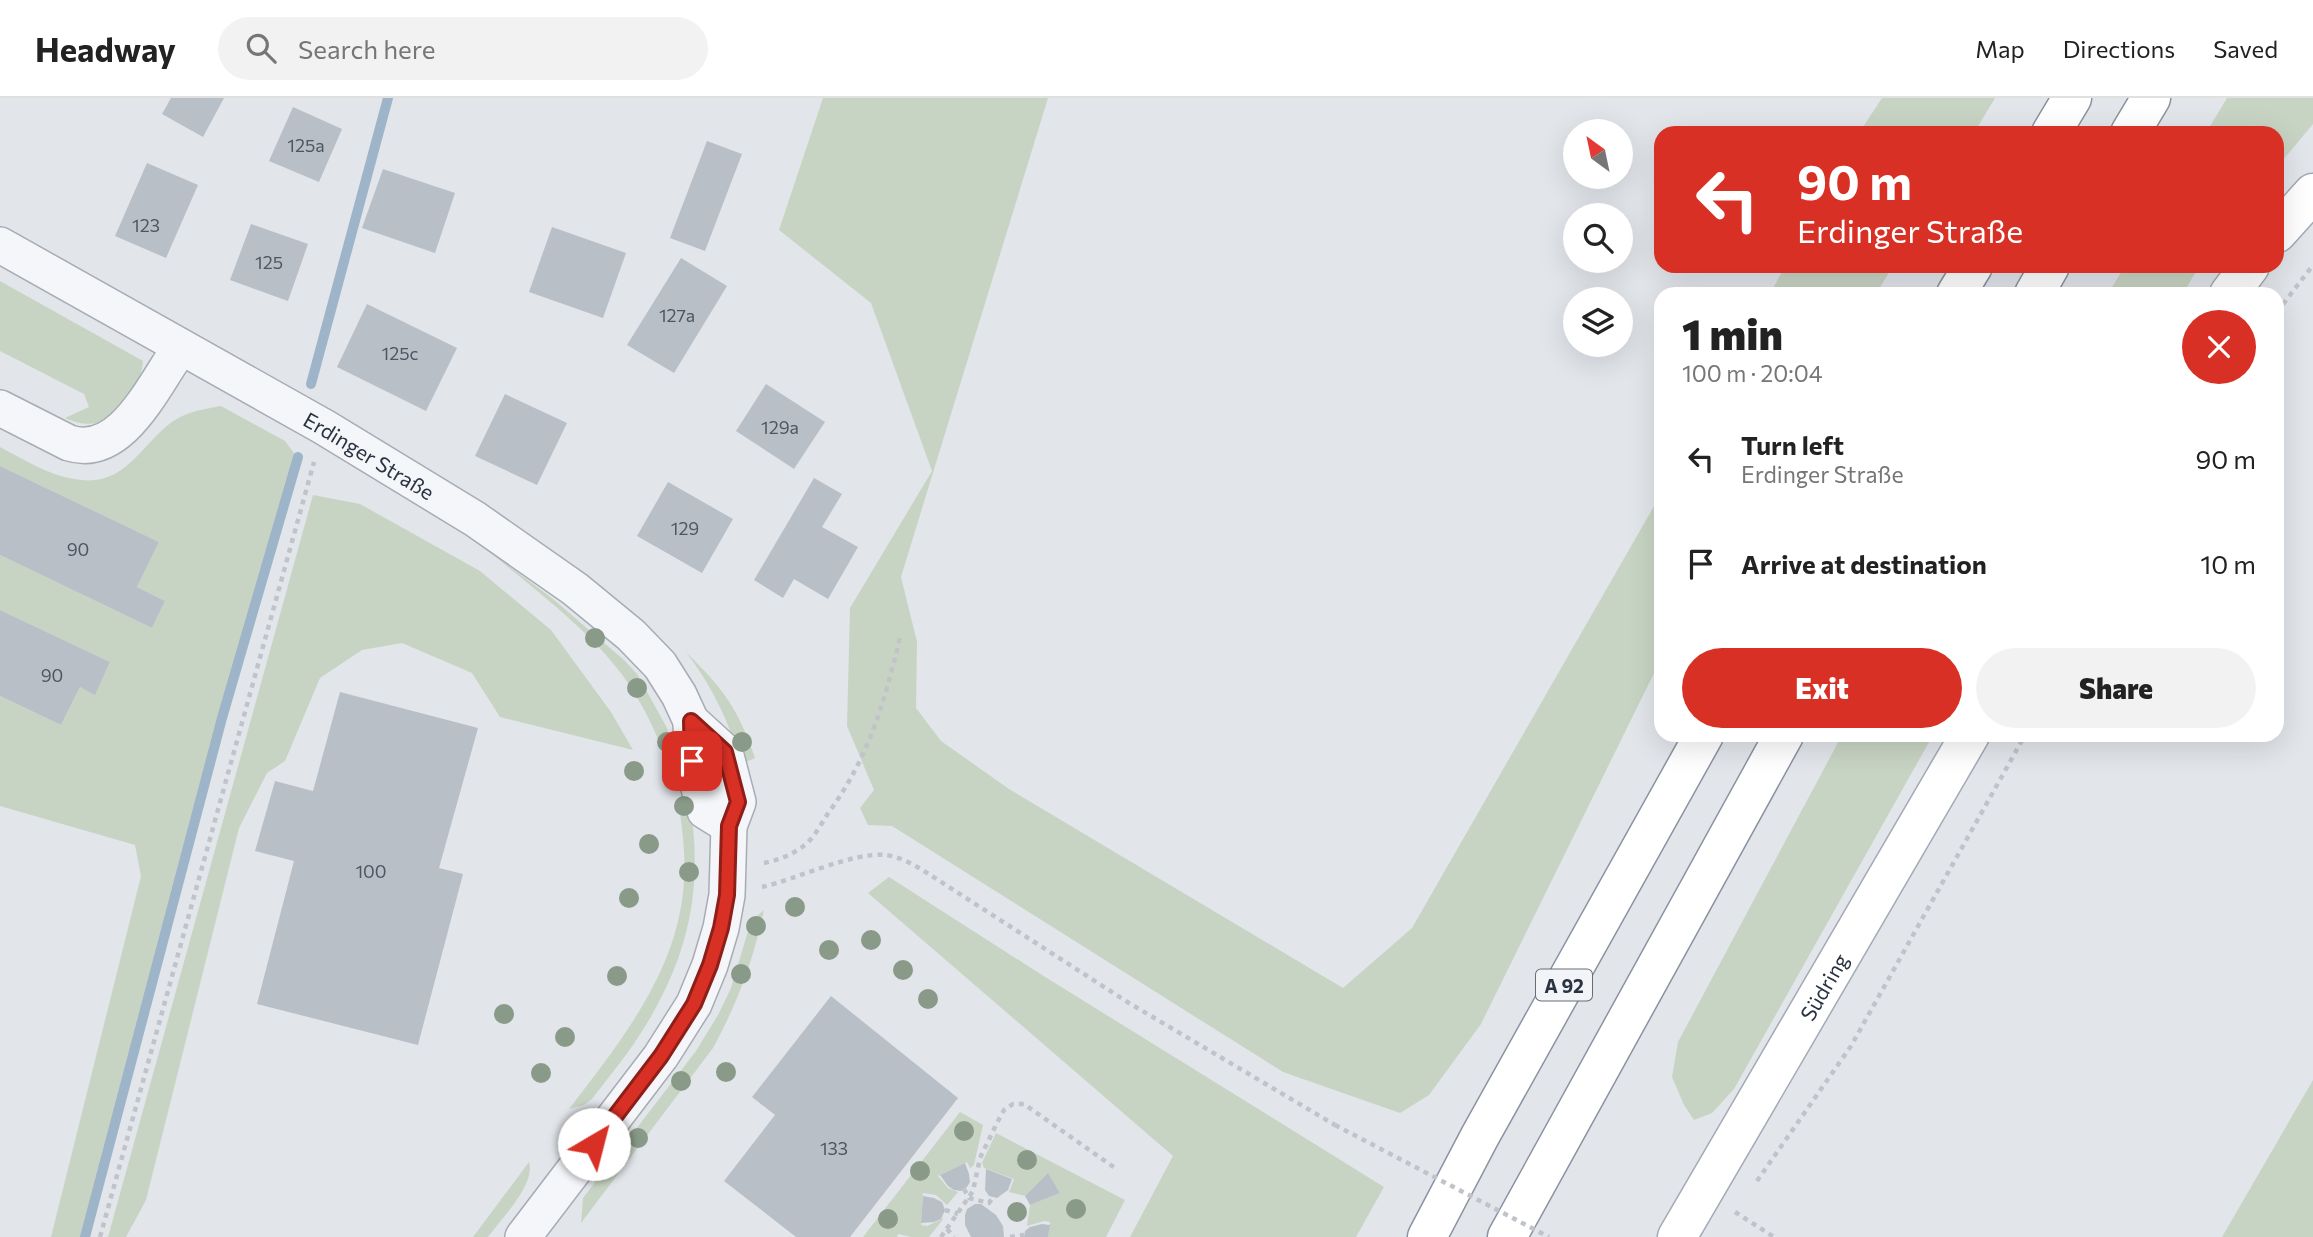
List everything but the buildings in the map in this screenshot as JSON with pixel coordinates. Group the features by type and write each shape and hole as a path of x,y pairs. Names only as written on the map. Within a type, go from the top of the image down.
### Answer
{"main road":[{"path":"2055,126 2071,98"},
{"path":"2134,126 2151,98"},
{"path":"2284,225 2313,193"},
{"name":"A 92","path":"1427,1237 1480,1136 1700,742"},
{"path":"1507,1237 1780,742"},
{"name":"Südring","path":"1677,1237 1966,742"}],"street":[{"name":"Erdinger Straße","path":"0,245 389,466 475,519 575,589 631,635 660,665 679,695 691,721 692,761 705,811 729,826 728,883 721,928 694,1004 661,1056 523,1237"},
{"path":"0,408 69,443 80,446 102,441 120,431 135,415 181,347"}],"path":[{"path":"2284,303 2313,265"},
{"path":"100,1237 315,457"},
{"path":"728,883 795,852 808,842 837,801 862,760 882,709 900,639"},
{"path":"1751,1190 1850,1046 2021,742"},
{"path":"728,883 775,884 855,859 886,855 898,858 921,869 1140,1010 1335,1125 1549,1237"},
{"path":"941,1237 973,1192 980,1158 1004,1110 1013,1104 1024,1104 1115,1168"},
{"path":"964,1189 969,1198 989,1203 993,1197"},
{"path":"1730,1220 1743,1201"},
{"path":"945,1210 958,1214"},
{"path":"1735,1212 1774,1237"},
{"path":"947,1228 952,1237"},
{"path":"1010,1237 1024,1235"}],"green space":[{"path":"823,98 1048,98 901,577 917,642 916,708 941,741 1009,789 1343,988 1412,928 1654,506 1654,673 1481,1024 1429,1095 1400,1113 1283,1072 892,826 868,825 860,808 874,790 847,726 850,608 932,471 871,303 779,230"},
{"path":"1882,98 1995,98 1978,126 1864,126"},
{"path":"2227,98 2313,98 2313,124 2284,159 2284,126 2210,126"},
{"path":"1781,273 1889,273 1880,287 1774,287"},
{"path":"2121,273 2195,273 2187,287 2112,287"},
{"path":"0,281 143,361 136,385 127,401 109,419 93,424 65,418 89,407 84,394 0,351"},
{"path":"221,406 285,441 294,453 82,1237 51,1237 141,876 135,845 0,806 0,696 61,725 80,687 95,694 110,662 0,610 0,555 152,628 165,601 137,587 159,542 0,466 0,447 55,474 92,480 120,471 180,417"},
{"path":"313,495 360,504 480,571 551,630 611,712 633,750 500,717 472,673 402,643 362,650 320,678 285,761 267,773 239,828 146,1200 126,1237 108,1237"},
{"path":"485,548 553,599 637,674 666,726 684,776 672,777 645,712 609,659 558,609"},
{"path":"686,652 736,713 755,758 741,764 719,705"},
{"path":"1838,742 1929,742 1734,1089 1712,1113 1694,1120 1672,1077 1678,1042"},
{"path":"689,799 695,864 693,894 688,924 669,982 632,1046 592,1099 584,1105 569,1109 644,1003 671,945 680,914 684,881 678,800"},
{"path":"889,877 1384,1187 1356,1237 1130,1237 1173,1156 868,893"},
{"path":"764,910 744,981 713,1048 581,1223 583,1198 696,1051 718,1015 731,988 751,921"},
{"path":"2313,1080 2313,1237 2222,1237"},
{"path":"960,1112 983,1125 974,1165 970,1168 967,1162 938,1176 948,1188 958,1192 947,1205 936,1195 923,1193 921,1225 927,1226 944,1218 929,1237 898,1234 897,1237 863,1237"},
{"path":"996,1133 1125,1200 1106,1237 1048,1237 1050,1222 1027,1226 1030,1205 1060,1193 1048,1174 1025,1196 1009,1192 1014,1179 984,1168 982,1163"},
{"path":"529,1162 530,1171 523,1191 509,1211 488,1237 473,1237"}],"waterway":[{"path":"311,384 388,98"},
{"path":"85,1237 222,718 298,457"}],"route":[{"path":"594,1144 661,1056 694,1004 721,928 727,895 729,826 738,802 725,752 691,721 692,761"}]}
